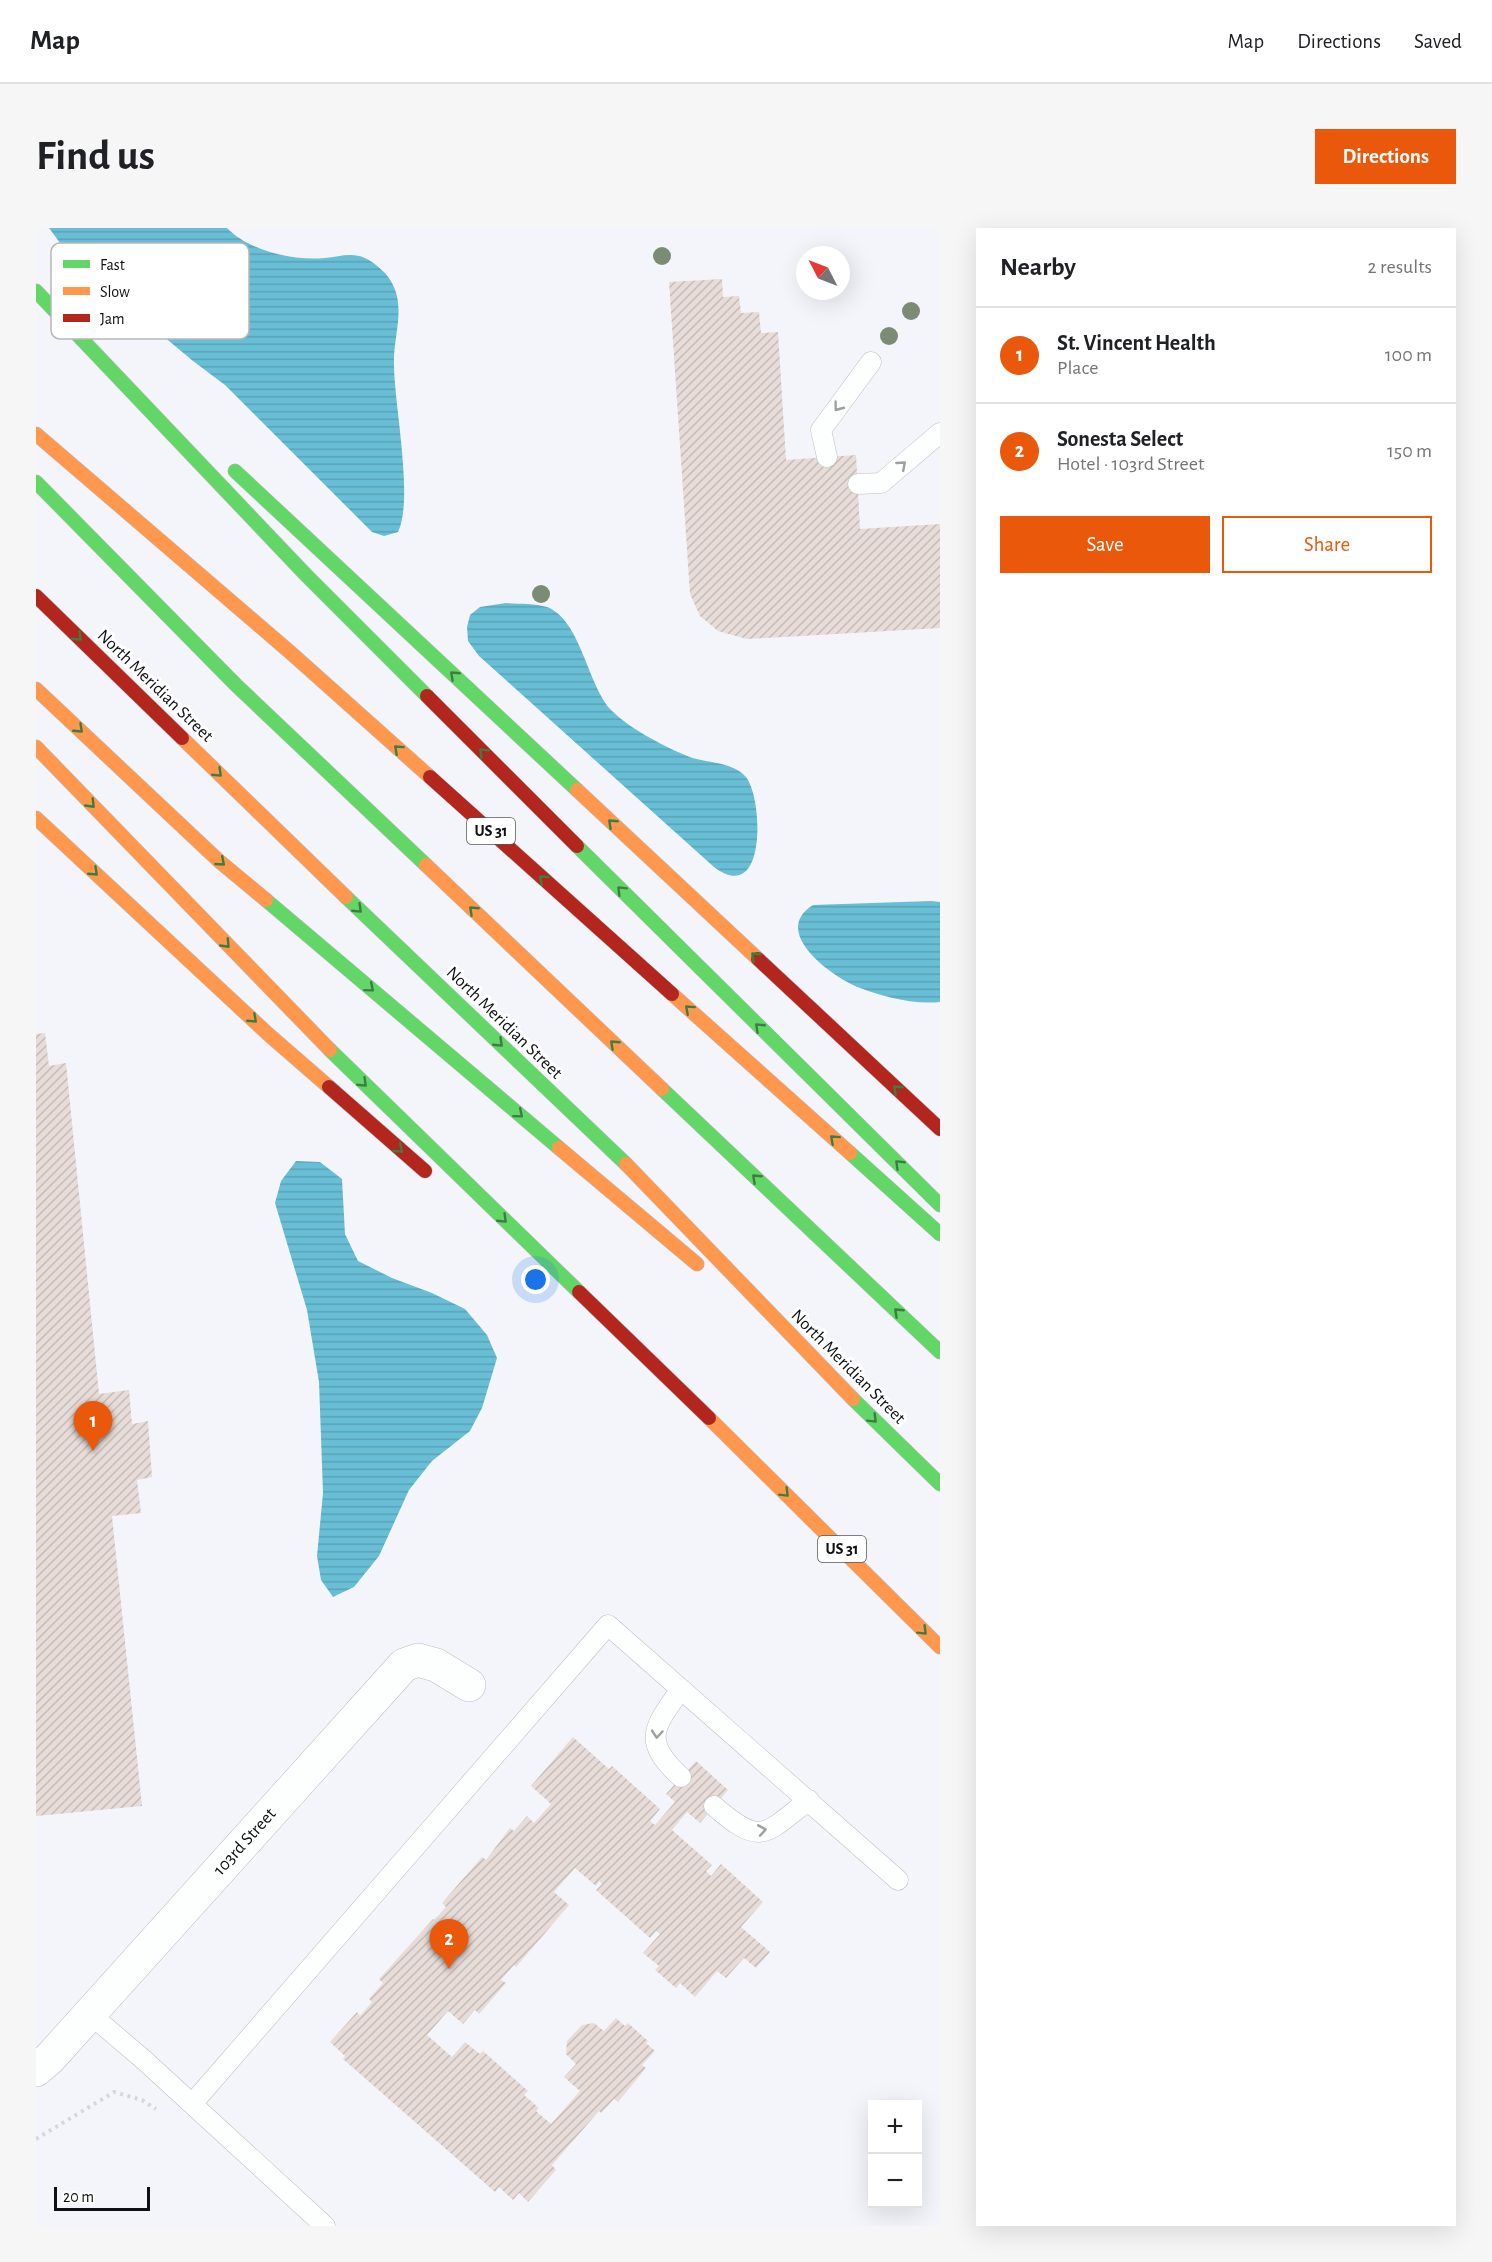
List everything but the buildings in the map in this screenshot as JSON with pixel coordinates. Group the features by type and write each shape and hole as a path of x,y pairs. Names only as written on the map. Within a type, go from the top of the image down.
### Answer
{"highway":[{"path":"36,285 51,299"},
{"path":"36,291 51,307"},
{"path":"82,339 306,575 739,1008 940,1205"},
{"path":"94,339 158,399"},
{"name":"US 31","path":"36,434 291,653 940,1234"},
{"path":"228,464 940,1129"},
{"path":"36,482 236,685 940,1352"},
{"name":"North Meridian Street","path":"36,596 348,899 636,1173 832,1378 940,1484"},
{"path":"36,689 219,861 704,1270"},
{"path":"36,747 307,1028 744,1452"},
{"path":"36,818 268,1034 438,1184"},
{"name":"US 31","path":"528,1262 744,1452 940,1647"},
{"path":"731,1293 832,1378"}],"street":[{"name":"103rd Street","path":"36,2070 90,2014 404,1665 418,1660 436,1665 469,1685"}],"lane":[{"path":"827,458 821,430 871,362"},
{"path":"858,483 881,483 940,433"},
{"path":"192,2104 608,1625 898,1880"},
{"path":"681,1689 661,1717 655,1738 660,1755 681,1777"},
{"path":"714,1806 737,1826 759,1833 774,1827 809,1800"},
{"path":"90,2014 325,2226"}],"path":[{"path":"36,2139 114,2092 142,2100 170,2118 192,2104"}],"water":[{"path":"49,228 227,228 247,243 60,243"},
{"path":"249,244 286,256 313,259 355,255 373,263 392,283 399,313 394,364 404,497 398,532 384,536 372,532 225,385 167,339 249,339"},
{"path":"506,603 547,607 559,614 576,638 603,699 611,710 627,723 646,736 676,751 692,758 732,767 745,776 751,787 757,824 752,861 744,873 732,876 714,867 479,656 468,641 467,627 470,615 480,607"},
{"path":"940,902 940,1002 896,999 855,986 831,972 808,951 801,939 798,927 802,915 813,905"},
{"path":"296,1161 320,1162 342,1179 345,1234 358,1261 465,1309 487,1335 497,1358 482,1408 470,1431 432,1461 409,1490 379,1556 354,1587 333,1597 321,1580 317,1556 323,1493 319,1382 307,1310 275,1203 281,1181"}],"traffic: fast":[{"path":"36,291 51,307"},
{"path":"82,339 306,575 427,696"},
{"path":"235,471 577,790"},
{"path":"36,482 236,685 426,865"},
{"path":"577,846 940,1205"},
{"path":"346,897 626,1164"},
{"path":"266,900 559,1148"},
{"path":"330,1050 579,1292"},
{"path":"662,1089 940,1352"},
{"path":"850,1153 940,1234"},
{"path":"853,1399 940,1484"}],"traffic: slow":[{"path":"36,434 291,653 430,777"},
{"path":"36,689 219,861 266,900"},
{"path":"182,738 346,897"},
{"path":"36,747 330,1050"},
{"path":"577,790 758,959"},
{"path":"36,818 268,1034 329,1087"},
{"path":"426,865 662,1089"},
{"path":"672,994 850,1153"},
{"path":"559,1148 697,1264"},
{"path":"626,1164 853,1399"},
{"path":"709,1418 940,1647"}],"traffic: jam":[{"path":"36,596 182,738"},
{"path":"427,696 577,846"},
{"path":"430,777 672,994"},
{"path":"758,959 940,1129"},
{"path":"329,1087 425,1171"},
{"path":"579,1292 709,1418"}],"place":[{"name":"St. Vincent Health","path":"93,1451"},
{"name":"Sonesta Select","path":"449,1969"}]}
